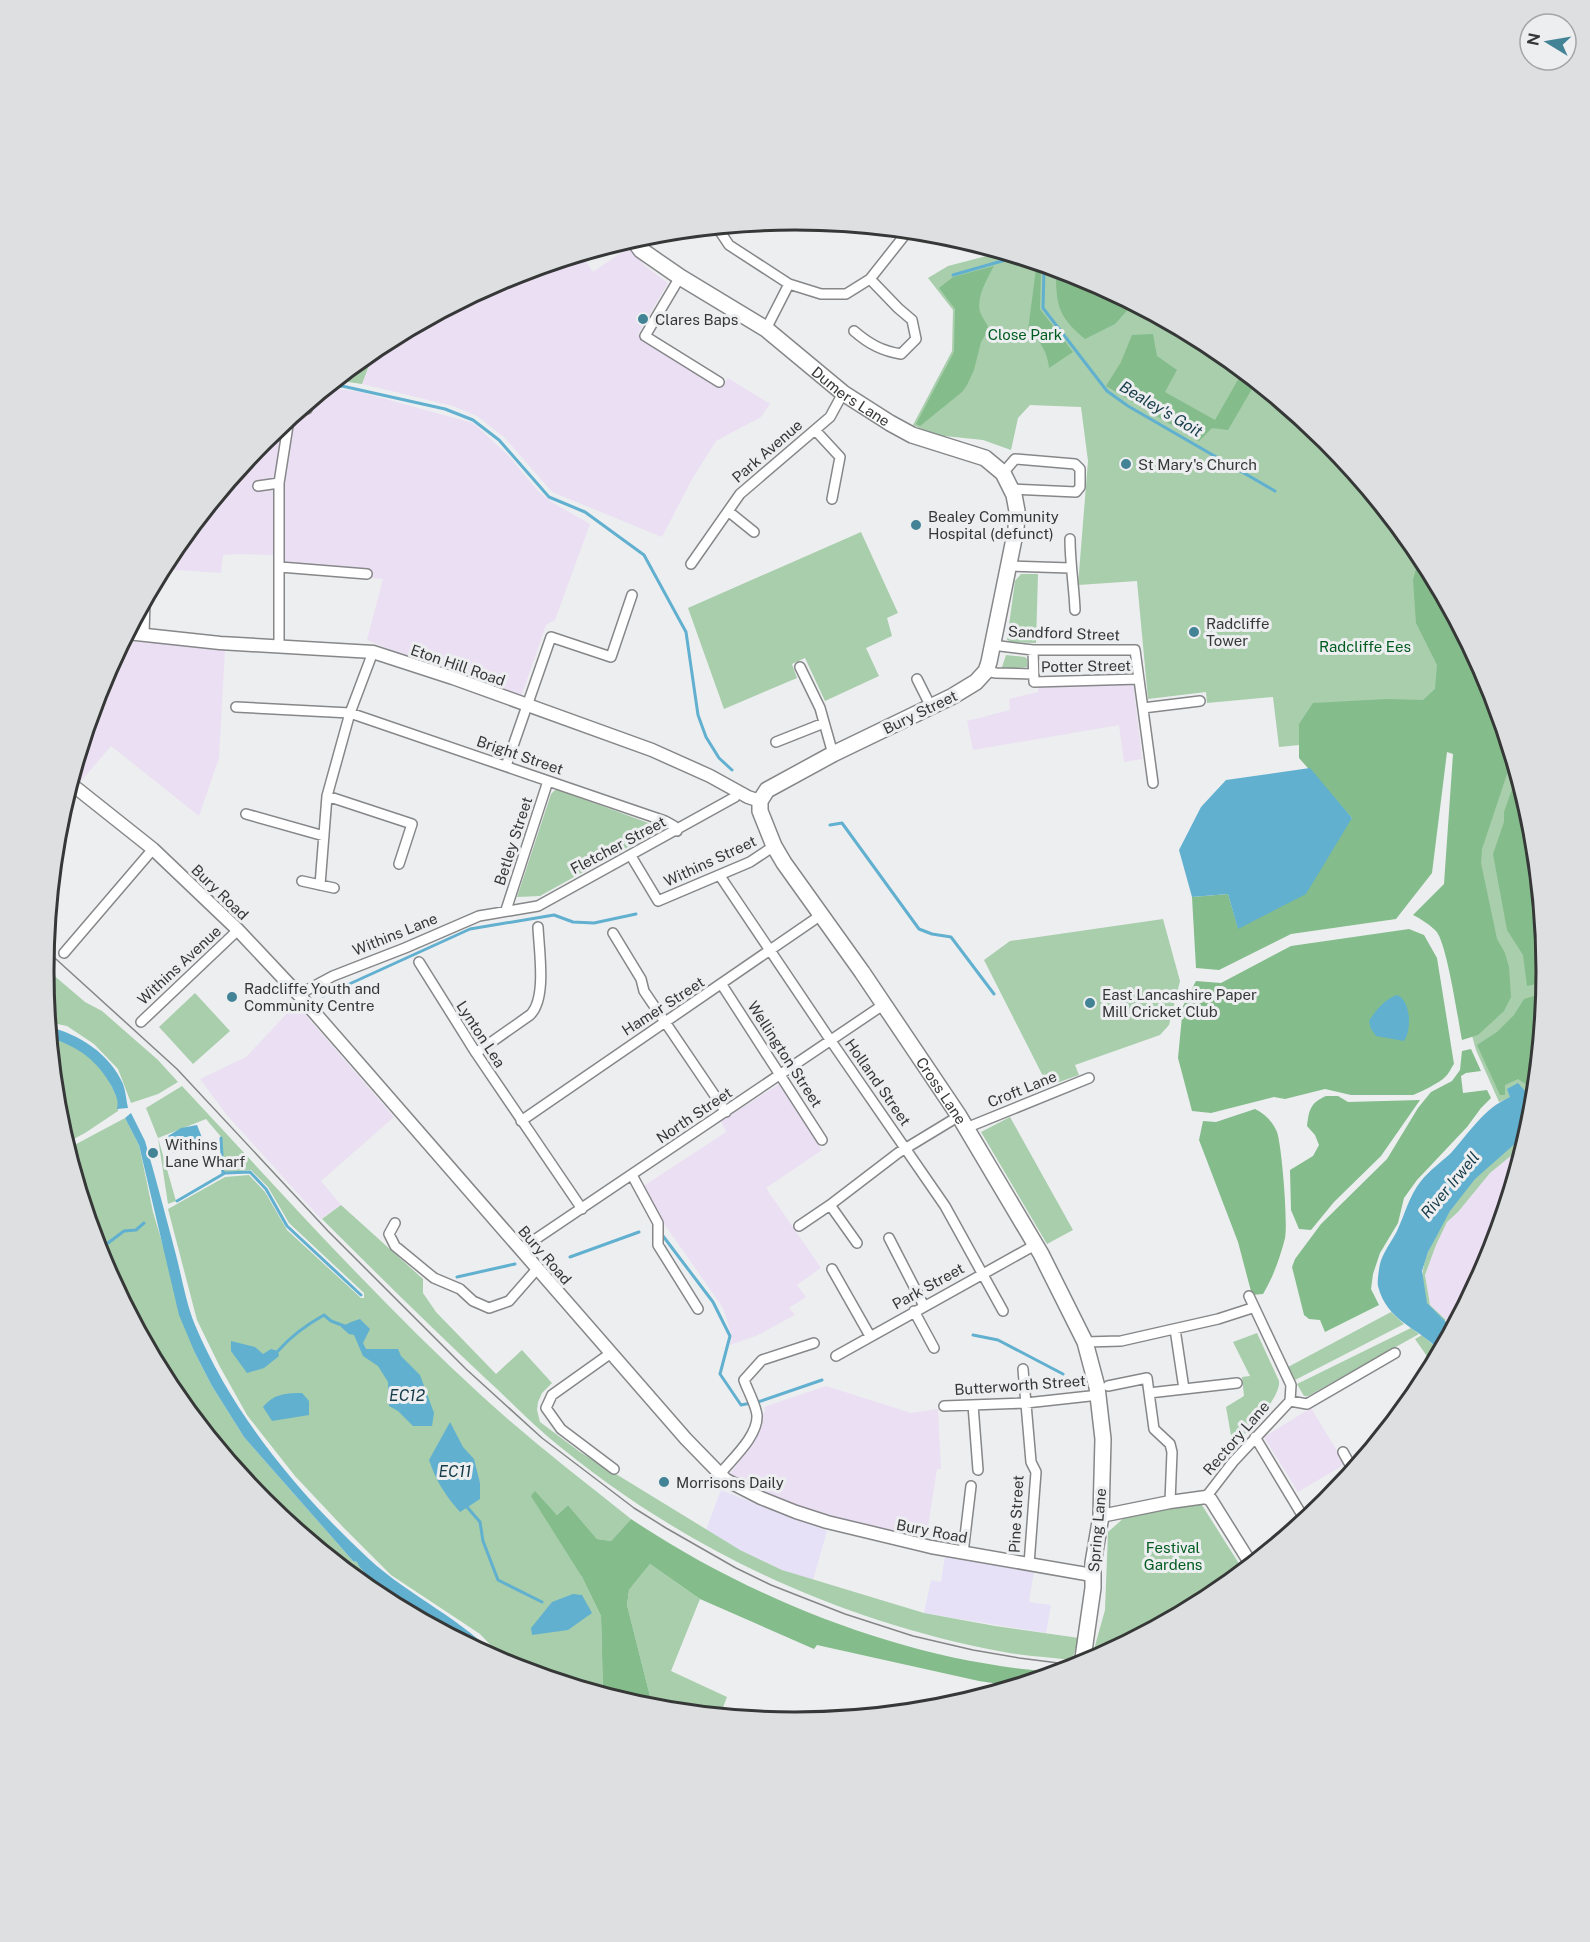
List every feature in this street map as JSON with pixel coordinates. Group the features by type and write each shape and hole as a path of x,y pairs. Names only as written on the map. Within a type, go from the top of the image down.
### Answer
{"main road":[{"name":"Dumers Lane","path":"639,247 680,277 766,329 843,393 912,435 985,458 1003,473 1011,489 1017,511 1009,566"},
{"path":"986,671 1009,566"},
{"name":"Bury Street","path":"760,801 767,790 833,754 931,707 976,682 986,671"},
{"name":"Cross Lane","path":"760,801 761,818 774,846 963,1122 1035,1245 1085,1342 1103,1390"},
{"name":"Spring Lane","path":"1084,1654 1093,1588 1092,1575 1101,1516 1103,1390"}],"street":[{"path":"722,234 729,245 789,284 821,294 846,294 870,279 903,238"},
{"path":"680,277 645,336 719,382"},
{"path":"854,332 868,343 886,351 901,354 916,339 912,320 898,309 870,279"},
{"path":"766,329 789,284"},
{"name":"Park Avenue","path":"691,564 740,494 830,417 843,393"},
{"path":"815,430 840,457 832,499"},
{"path":"279,645 279,483 287,432"},
{"path":"1003,473 1015,459 1075,464 1080,469 1080,487 1076,492 1011,489"},
{"path":"258,486 279,483"},
{"path":"728,511 754,532"},
{"path":"1070,539 1070,568 1074,580 1075,610"},
{"path":"1009,566 1070,568"},
{"path":"280,567 367,574"},
{"path":"506,766 552,637 611,657 632,595"},
{"path":"144,634 145,616"},
{"name":"Eton Hill Road","path":"135,633 220,643 373,652 652,750 760,801"},
{"name":"Sandford Street","path":"992,645 1033,650 1135,650 1139,680"},
{"path":"1033,650 1034,678"},
{"path":"320,885 327,795 350,713 373,652"},
{"path":"800,667 820,708 833,754"},
{"name":"Potter Street","path":"986,671 1034,678 1139,680"},
{"path":"917,679 931,707"},
{"path":"1139,680 1153,783"},
{"path":"1143,708 1200,701"},
{"name":"Bright Street","path":"236,707 350,713 665,820 674,826 676,831"},
{"path":"776,742 824,723"},
{"name":"Betley Street","path":"506,910 548,781"},
{"name":"Bury Road","path":"77,788 153,849 238,930 300,996 537,1269 720,1474 740,1488 761,1498 827,1522 891,1539 1092,1575"},
{"name":"Fletcher Street","path":"506,910 538,906 676,831 735,797 738,792"},
{"path":"327,795 412,824 399,864"},
{"path":"246,814 324,836"},
{"name":"Withins Street","path":"631,856 658,901 750,862 774,846"},
{"path":"64,953 153,849"},
{"name":"Holland Street","path":"720,876 945,1206 1003,1311"},
{"path":"302,881 334,888"},
{"name":"Withins Lane","path":"300,996 333,976 478,916 506,910"},
{"name":"Hamer Street","path":"521,1121 821,915"},
{"path":"476,1053 530,1016 536,1007 540,991 538,927"},
{"name":"Withins Avenue","path":"141,1022 238,930"},
{"path":"613,933 641,979 643,989 726,1112"},
{"name":"Lynton Lea","path":"419,962 476,1053 582,1209"},
{"name":"Wellington Street","path":"722,985 822,1140"},
{"name":"North Street","path":"521,1249 883,1005"},
{"name":"Croft Lane","path":"799,1226 898,1153 963,1122 1089,1078"},
{"path":"632,1175 658,1223 658,1245 698,1310"},
{"path":"830,1205 857,1243"},
{"path":"395,1223 389,1234 395,1246 434,1278 460,1289 473,1301 489,1308 508,1301 537,1269"},
{"path":"889,1239 924,1306"},
{"name":"Park Street","path":"836,1356 1035,1245"},
{"path":"832,1269 870,1336"},
{"name":"Rectory Lane","path":"1101,1516 1206,1497 1233,1462 1290,1401 1291,1385 1249,1296"},
{"path":"1085,1342 1121,1341 1218,1319 1248,1309"},
{"path":"914,1311 934,1348"},
{"path":"1175,1329 1184,1389"},
{"path":"720,1474 744,1447 753,1430 757,1415 744,1380 762,1360 814,1343"},
{"path":"611,1353 552,1395 546,1408 561,1429 614,1469"},
{"name":"Rectory Lane","path":"1290,1401 1307,1404 1395,1353"},
{"name":"Pine Street","path":"1023,1369 1031,1465 1036,1472 1029,1564"},
{"name":"Butterworth Street","path":"944,1406 1026,1403 1103,1390 1147,1378 1149,1393"},
{"path":"1170,1502 1172,1452 1168,1440 1154,1429 1149,1393 1236,1383"},
{"path":"973,1405 978,1470"},
{"path":"1255,1437 1300,1512"},
{"path":"1343,1452 1349,1463"},
{"path":"963,1553 971,1486"},
{"path":"1206,1497 1247,1558"}],"shaded area":[{"path":"630,249 645,266 668,283 638,334 721,388 728,378 770,404 761,417 716,441 691,481 662,537 552,492 505,438 477,416 453,406 362,384 370,364 425,329 467,306 511,286 585,260 593,272 625,250"},
{"path":"335,390 360,392 473,423 507,454 538,491 553,503 590,524 555,620 546,625 521,697 367,640 383,579 274,568 273,555 223,555 221,573 172,570 207,520 238,482 271,447"},
{"path":"131,642 225,650 219,758 199,816 111,746 81,781 79,779 93,733 110,687"},
{"path":"1038,682 1133,682 1142,759 1124,762 1119,725 973,750 967,721 1010,710 1009,699 1038,692"},
{"path":"296,1004 394,1117 321,1181 341,1205 321,1219 226,1114 200,1079 246,1057"},
{"path":"781,1083 822,1150 766,1188 821,1268 797,1285 806,1297 789,1308 795,1315 758,1335 730,1345 732,1336 723,1308 656,1212 642,1187 726,1132 721,1121"},
{"path":"1513,1154 1497,1209 1480,1255 1448,1321 1430,1305 1425,1275 1447,1222 1490,1173"},
{"path":"826,1386 911,1413 938,1409 941,1469 937,1469 926,1539 815,1512 756,1488 730,1474 743,1456 765,1411 764,1407"},
{"path":"1311,1408 1345,1464 1298,1492 1264,1437"},
{"path":"721,1490 827,1531 813,1580 782,1570 740,1550 706,1530"},
{"path":"945,1556 1034,1571 1029,1602 1051,1605 1046,1633 924,1613 931,1580 941,1582"}],"green space":[{"path":"989,255 1079,286 1166,329 1246,383 1284,414 1352,482 1411,559 1437,600 1480,687 1511,779 1522,826 1530,874 1536,971 1530,1068 1526,1091 1499,1102 1476,1050 1459,989 1461,735 1360,739 1279,747 1273,697 1207,703 1206,692 1148,699 1137,581 1078,585 1088,461 1081,407 1030,405 1018,418 1011,450 983,440 935,435 913,425 952,351 953,310 928,278 948,266"},
{"path":"994,266 980,300 980,312 989,329 981,342 974,370 962,392 920,426 916,424 954,352 955,309 939,288 953,277"},
{"path":"1036,270 1041,272 1040,309 1073,352 1049,368 1043,347 1028,330"},
{"path":"1056,278 1129,309 1115,324 1085,339 1064,316 1057,291"},
{"path":"1153,334 1157,356 1177,370 1165,392 1215,420 1239,378 1252,388 1228,430 1212,428 1199,441 1106,386 1121,362 1132,335"},
{"path":"369,365 362,384 345,382"},
{"path":"861,532 898,613 887,618 892,636 866,648 879,676 825,701 805,658 792,664 797,678 724,709 688,608"},
{"path":"1416,567 1460,643 1480,687 1508,770 1482,849 1481,863 1497,939 1505,953 1509,967 1511,997 1504,1011 1478,1035 1462,1040 1448,965 1440,938 1434,929 1413,915 1444,884 1453,754 1447,752 1432,873 1396,919 1291,934 1219,970 1196,968 1192,897 1228,894 1238,928 1352,818 1299,758 1299,724 1313,703 1387,699 1423,700 1435,689 1437,665 1416,623 1413,580"},
{"path":"1021,574 1038,574 1036,643 1007,640 1015,581"},
{"path":"1006,655 1025,657 1028,667 1004,669 1002,667"},
{"path":"1513,787 1530,874 1534,923 1535,984 1527,986 1523,955 1507,930 1493,854 1504,822 1504,812"},
{"path":"556,789 662,828 540,896 517,897 551,794"},
{"name":"East Lancashire Paper Mill Cricket Club","path":"1163,919 1180,981 1169,1025 1160,1035 1075,1065 1079,1075 1048,1086 984,960 1010,941"},
{"path":"1409,929 1424,935 1437,958 1454,1064 1443,1079 1413,1095 1351,1095 1325,1089 1285,1099 1274,1097 1211,1113 1192,1111 1178,1058 1183,1006 1196,981 1221,983 1291,946"},
{"path":"54,976 85,1002 102,1011 158,1060 178,1082 158,1094 131,1103 118,1069 94,1044 67,1026 56,1024"},
{"path":"195,993 230,1031 193,1064 159,1027"},
{"path":"1535,996 1527,1085 1518,1079 1505,1085 1505,1095 1500,1095 1477,1045 1497,1032 1514,1015 1524,999"},
{"path":"58,1040 68,1043 88,1055 106,1075 119,1101 118,1111 73,1139 60,1068"},
{"path":"1471,1049 1481,1071 1461,1076 1463,1093 1487,1090 1491,1098 1417,1180 1404,1198 1398,1223 1380,1253 1373,1274 1371,1289 1379,1305 1325,1332 1320,1320 1309,1319 1304,1315 1292,1267 1295,1259 1321,1224 1387,1159 1418,1108 1431,1092 1452,1081 1460,1070 1462,1051"},
{"path":"182,1086 330,1244 444,1360 519,1429 631,1519 611,1541 597,1539 568,1505 557,1515 535,1492 601,1616 603,1687 557,1673 494,1648 480,1634 391,1575 295,1476 247,1415 197,1320 168,1209 225,1177 249,1175 265,1192 287,1230 361,1298 364,1298 364,1293 289,1223 268,1187 251,1170 224,1172 222,1138 206,1119 158,1138 146,1108"},
{"path":"1326,1096 1338,1096 1348,1102 1420,1100 1381,1156 1334,1202 1311,1230 1299,1229 1291,1210 1290,1170 1313,1156 1319,1145 1315,1135 1307,1126 1313,1104"},
{"path":"1255,1109 1268,1119 1277,1132 1283,1168 1286,1230 1273,1275 1263,1294 1252,1295 1238,1242 1199,1140 1203,1121 1216,1122"},
{"path":"1010,1117 1073,1230 1047,1244 981,1132"},
{"path":"125,1118 139,1145 153,1212 195,1353 212,1386 244,1437 353,1561 357,1562 365,1574 306,1528 271,1495 238,1460 179,1383 153,1342 110,1255 93,1209 75,1145"},
{"path":"158,1138 176,1201 168,1204"},
{"path":"1516,1143 1513,1154 1490,1173 1447,1222 1425,1275 1430,1305 1446,1320 1444,1321 1428,1305 1422,1291 1422,1274 1427,1256 1434,1238 1455,1203 1475,1178"},
{"path":"341,1205 423,1279 423,1293 436,1312 496,1374 522,1350 552,1383 542,1393 538,1402 540,1422 580,1452 740,1550 782,1570 924,1613 1079,1638 1073,1658 1004,1652 880,1621 761,1574 704,1545 597,1476 547,1436 322,1219"},
{"path":"1391,1312 1404,1324 1295,1380 1288,1367"},
{"path":"1411,1328 1419,1334 1308,1396 1304,1396 1297,1384"},
{"path":"1257,1333 1279,1381 1278,1388 1268,1406 1233,1447 1226,1407 1244,1396 1242,1377 1250,1376 1233,1342"},
{"path":"1422,1335 1434,1346 1427,1357 1415,1339"},
{"path":"535,1491 557,1515 568,1505 597,1539 611,1541 631,1519 678,1549 729,1576 781,1601 836,1623 892,1642 949,1657 1005,1667 1041,1670 998,1684 817,1645 814,1649 700,1599 650,1564 629,1590 627,1605 650,1698 603,1687 601,1616 582,1577 531,1496"},
{"name":"Festival Gardens","path":"1200,1502 1239,1564 1166,1613 1094,1649 1105,1610 1108,1532 1125,1517"},
{"path":"650,1564 700,1599 671,1671 727,1697 723,1708 650,1698 627,1605 629,1590"}],"water":[{"path":"1310,768 1352,818 1306,894 1238,929 1228,894 1192,897 1179,850 1201,807 1226,780"},
{"path":"1397,995 1405,1003 1409,1016 1407,1036 1404,1041 1376,1036 1369,1021 1381,1005"},
{"path":"57,1029 82,1040 102,1055 123,1084 128,1108 117,1109 118,1103 112,1087 94,1062 70,1045 58,1040"},
{"name":"River Irwell","path":"1518,1083 1526,1091 1516,1143 1475,1179 1450,1211 1428,1252 1422,1271 1427,1303 1447,1323 1434,1346 1388,1308 1378,1286 1380,1264 1410,1199 1421,1181 1451,1153 1484,1114 1510,1097 1507,1089"},
{"path":"131,1113 145,1141 195,1325 210,1358 248,1421 293,1480 369,1559 481,1642 424,1613 372,1579 357,1562 353,1561 244,1437 212,1386 179,1315 139,1145 125,1118"},
{"path":"197,1125 203,1140 173,1153 168,1136 181,1128"},
{"name":"EC12","path":"360,1319 370,1329 363,1343 366,1349 398,1349 401,1356 420,1375 434,1413 432,1426 413,1426 398,1411 389,1406 388,1382 378,1366 363,1356 354,1335 341,1327"},
{"path":"231,1341 255,1347 263,1354 271,1349 278,1351 279,1356 264,1368 247,1373 231,1351"},
{"path":"302,1393 309,1401 309,1415 272,1421 263,1407 271,1399 280,1395"},
{"name":"EC11","path":"450,1422 463,1447 474,1459 480,1483 480,1499 460,1512 442,1488 429,1460"},
{"path":"573,1594 582,1595 592,1613 568,1630 532,1635 531,1628 552,1602"}],"waterway":[{"name":"Bealey's Goit","path":"953,275 1004,260"},
{"name":"Bealey's Goit","path":"1044,273 1043,308 1107,391 1128,406 1275,491"},
{"path":"340,386 445,409 473,420 499,440 549,497 585,512 644,555 686,632 698,715 706,737 719,758 732,770"},
{"path":"830,825 842,823 919,929 951,937 994,994"},
{"path":"323,996 470,929 554,915 573,922 594,923 636,914"},
{"path":"221,1138 223,1174"},
{"path":"177,1201 225,1173 250,1172 266,1189 287,1226 361,1295"},
{"path":"106,1244 124,1231 136,1230 144,1223"},
{"path":"570,1257 639,1232"},
{"path":"663,1236 713,1302 730,1336 720,1374 741,1405 761,1401 822,1380"},
{"path":"457,1277 515,1264"},
{"path":"278,1351 300,1331 324,1315 331,1321 347,1327"},
{"path":"973,1335 998,1340 1063,1374"},
{"path":"467,1507 480,1522 483,1541 498,1580 542,1602"}],"tram line":[{"path":"55,958 177,1069 328,1231 466,1369 542,1438 634,1508 736,1568 771,1585 845,1614 913,1636 973,1650 1060,1663"}],"place":[{"name":"Clares Baps","path":"643,319"},
{"name":"St Mary's Church","path":"1126,464"},
{"name":"Bealey Community Hospital (defunct)","path":"916,525"},
{"name":"Radcliffe Tower","path":"1194,632"},
{"name":"Radcliffe Youth and Community Centre","path":"232,997"},
{"name":"East Lancashire Paper Mill Cricket Club","path":"1090,1003"},
{"name":"Withins Lane Wharf","path":"153,1153"},
{"name":"Morrisons Daily","path":"664,1482"}],"park label":[{"name":"Close Park","path":"1025,334"},
{"name":"Radcliffe Ees","path":"1365,646"}]}
